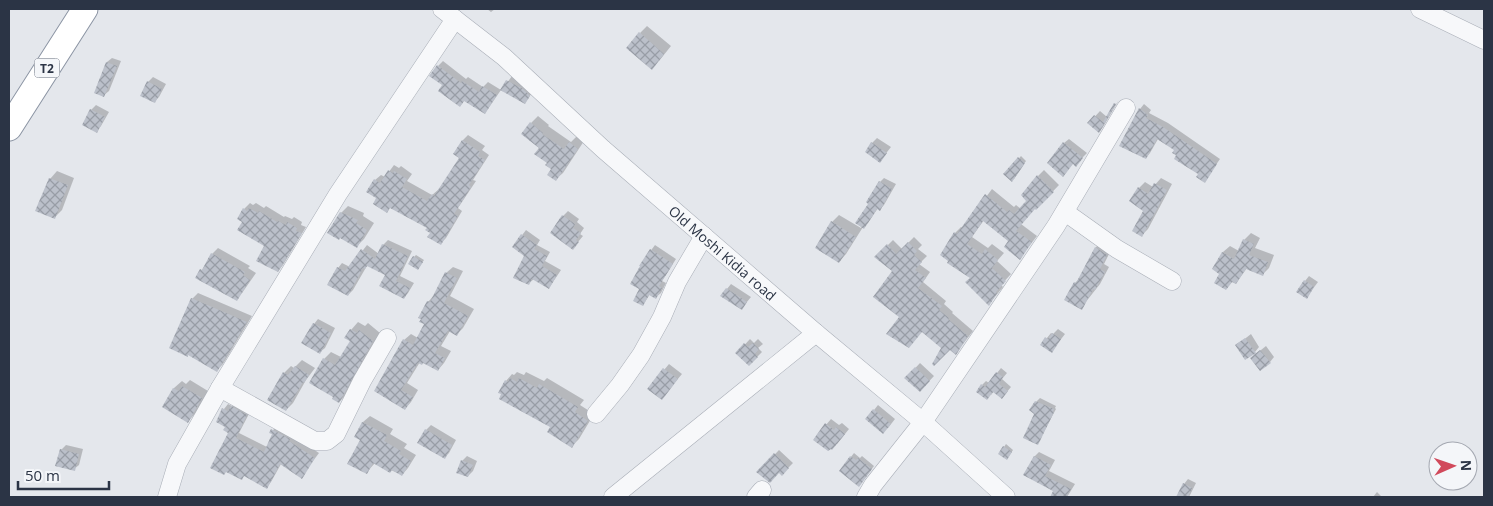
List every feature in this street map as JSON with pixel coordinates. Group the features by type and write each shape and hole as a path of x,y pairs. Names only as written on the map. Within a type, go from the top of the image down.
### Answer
{"highway":[{"name":"T2","path":"9,128 85,9"}],"street":[{"path":"1420,9 1484,40"},
{"path":"167,497 177,464 220,388 449,14"},
{"name":"Old Moshi Kidia road","path":"449,14 504,56 603,149 816,333 923,422 1006,497"},
{"path":"866,497 923,422 1064,212 1126,108"},
{"path":"1064,212 1117,249 1172,281"},
{"path":"596,414 641,355 662,317 677,282 704,236"},
{"path":"613,497 816,333"},
{"path":"220,388 315,441 326,441 336,434 362,381 387,338"}],"building":[{"path":"639,32 664,54 652,70 626,48"},
{"path":"106,62 117,66 104,97 94,93"},
{"path":"437,65 461,83 462,81 479,92 482,86 497,95 485,114 464,101 460,107 438,91 442,85 429,76"},
{"path":"506,80 523,89 530,96 525,104 500,90"},
{"path":"147,81 162,89 155,103 140,96"},
{"path":"1114,103 1116,104 1099,133 1087,123 1094,115 1103,122"},
{"path":"1139,108 1148,115 1146,118 1163,127 1217,164 1205,183 1196,177 1198,174 1174,159 1176,155 1172,153 1174,150 1157,139 1146,159 1119,146"},
{"path":"90,109 105,117 97,133 82,125"},
{"path":"530,122 542,134 564,149 569,142 578,149 556,181 547,175 551,169 545,165 547,163 534,154 539,148 521,134"},
{"path":"462,140 480,152 478,156 485,160 469,185 471,187 454,214 458,216 441,245 427,237 430,233 425,230 427,228 390,208 387,213 373,204 376,198 366,192 374,179 380,183 388,170 393,173 394,171 407,179 402,187 427,201 432,194 434,196 459,158 453,154"},
{"path":"871,142 887,153 880,163 865,152"},
{"path":"1063,142 1083,158 1076,167 1073,164 1063,177 1047,163"},
{"path":"1018,157 1025,163 1012,182 1003,174"},
{"path":"1037,175 1054,192 1035,209 1016,231 1032,242 1020,260 1004,247 1008,241 983,221 967,244 982,254 985,249 998,260 992,268 1006,281 996,292 989,306 965,282 970,278 947,263 948,261 940,255 954,232 957,234 985,194 1007,212 1009,210 1014,214 1026,201 1021,195"},
{"path":"49,178 68,185 55,219 35,211"},
{"path":"879,181 892,189 880,211 877,209 864,229 855,223 868,204 866,202"},
{"path":"1154,183 1167,190 1142,237 1132,231 1143,211 1129,201 1138,187 1148,194"},
{"path":"243,208 247,211 249,208 258,213 259,211 286,225 287,222 297,228 296,231 302,233 278,272 256,261 264,246 237,230 242,222 237,219"},
{"path":"340,212 358,220 356,223 367,230 357,248 327,233"},
{"path":"562,215 575,224 573,228 581,233 576,240 579,242 573,250 550,233"},
{"path":"831,221 856,237 839,263 815,248"},
{"path":"521,234 537,245 534,249 547,256 542,266 557,275 549,289 532,279 529,285 513,278 524,256 512,247"},
{"path":"1243,239 1254,244 1249,255 1268,262 1263,276 1246,269 1236,284 1232,282 1226,290 1214,283 1219,274 1212,269 1222,252 1234,259"},
{"path":"908,242 917,251 914,255 922,262 915,270 926,278 918,288 942,306 939,310 968,336 956,355 950,350 934,366 932,364 941,348 922,332 909,348 886,334 899,317 873,297 892,271 874,257 887,244 896,254"},
{"path":"382,244 408,256 396,281 410,288 404,299 379,286 385,275 367,266 365,269 363,268 348,296 327,285 337,267 345,271 361,249 375,259"},
{"path":"1095,247 1107,255 1100,269 1105,272 1082,310 1064,300 1074,282 1076,283"},
{"path":"650,249 673,264 659,286 662,288 656,299 649,295 643,306 633,301 639,289 630,284"},
{"path":"211,253 245,272 243,275 250,280 237,301 195,278 200,269 202,270"},
{"path":"413,256 423,262 418,270 408,264"},
{"path":"445,272 457,278 444,303 468,316 457,336 448,331 435,353 445,358 438,371 423,363 422,365 418,363 401,390 413,397 405,410 374,391 403,339 413,345 424,324 419,322 421,319 418,318 427,301 430,302"},
{"path":"1304,280 1314,287 1307,299 1296,292"},
{"path":"726,288 747,302 742,310 720,296"},
{"path":"191,298 247,322 217,372 188,355 188,357 169,348"},
{"path":"313,323 331,333 320,354 301,343"},
{"path":"350,329 357,333 359,330 373,341 339,403 332,399 333,397 309,383 323,358 335,365 350,341 344,338"},
{"path":"1052,333 1061,339 1052,353 1040,345 1045,337 1048,339"},
{"path":"1245,338 1256,353 1245,360 1235,345"},
{"path":"744,343 748,347 753,343 759,349 755,354 758,357 749,366 735,353"},
{"path":"1260,350 1271,363 1260,371 1250,358"},
{"path":"295,366 309,375 286,411 267,400 283,372 288,375"},
{"path":"915,367 930,381 920,392 904,378"},
{"path":"663,368 678,379 662,400 647,389"},
{"path":"996,372 1003,377 999,384 1008,391 1002,399 993,392 987,400 976,392 981,384 985,387"},
{"path":"510,378 517,382 519,378 537,388 539,384 578,407 575,412 588,421 572,448 547,432 550,427 499,399 501,394 498,393 505,380 508,382"},
{"path":"182,386 202,398 188,423 162,407 173,388 179,391"},
{"path":"1035,401 1054,409 1038,445 1023,438 1034,414 1029,410"},
{"path":"231,406 247,415 236,438 264,452 272,434 269,433 271,429 290,439 289,441 315,458 302,479 280,464 267,489 244,476 242,480 226,472 224,475 210,468 228,433 223,430 225,427 216,422 222,408 228,411"},
{"path":"873,409 891,424 883,434 865,419"},
{"path":"362,422 387,435 384,441 401,451 399,454 411,461 402,476 392,470 390,473 373,463 367,474 347,464 360,440 354,437"},
{"path":"825,423 834,430 836,427 845,434 832,450 828,451 813,440"},
{"path":"425,429 452,445 445,459 417,443"},
{"path":"1003,446 1012,452 1007,460 998,454"},
{"path":"60,449 79,454 75,471 55,466"},
{"path":"774,453 789,468 782,476 779,473 770,483 756,472"},
{"path":"850,456 856,460 858,458 872,469 859,487 839,471"},
{"path":"1034,456 1051,465 1045,476 1071,489 1066,497 1050,497 1053,491 1023,475"},
{"path":"461,460 473,465 468,477 456,473"},
{"path":"1183,483 1192,488 1188,497 1176,497"}]}
